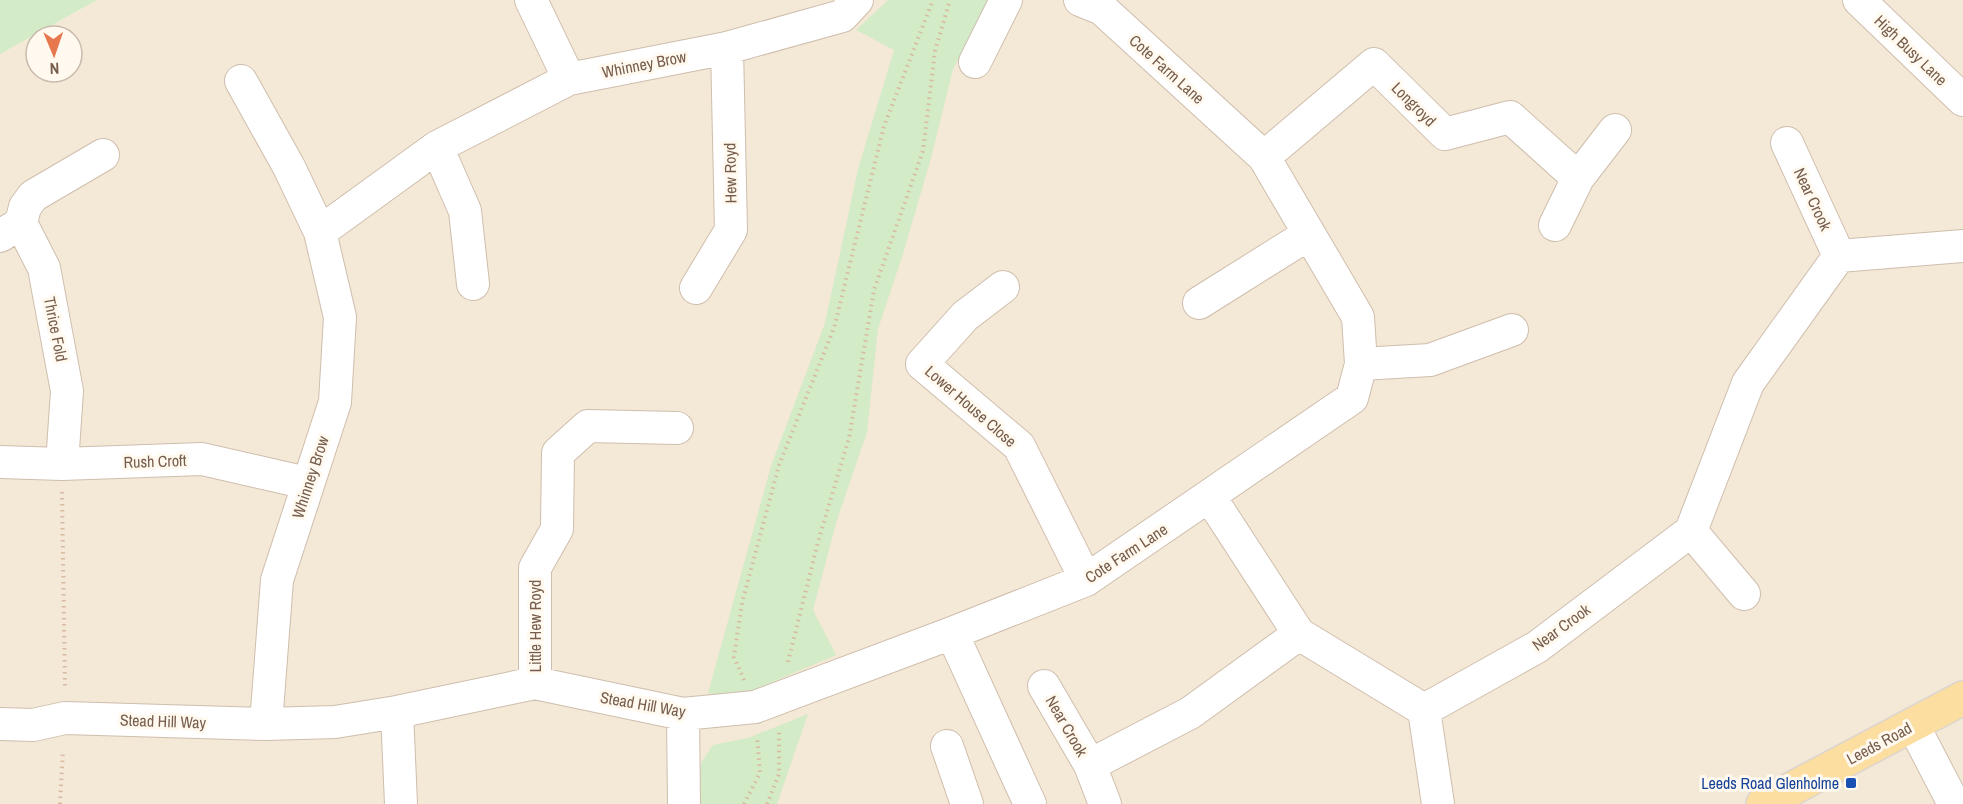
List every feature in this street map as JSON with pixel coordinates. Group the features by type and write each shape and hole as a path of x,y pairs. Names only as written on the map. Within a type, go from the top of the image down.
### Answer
{"main road":[{"name":"Leeds Road","path":"1763,804 1963,698"}],"street":[{"path":"531,0 569,79"},
{"name":"Whinney Brow","path":"320,232 437,147 569,79 727,48 842,16 856,0"},
{"path":"975,62 1006,0"},
{"name":"High Busy Lane","path":"1859,0 1963,100"},
{"name":"Cote Farm Lane","path":"952,633 1086,580 1352,398 1361,364 1359,317 1264,157 1097,3"},
{"name":"Hew Royd","path":"696,288 732,230 727,48"},
{"name":"Longroyd","path":"1264,157 1374,64 1445,134 1510,117 1578,178"},
{"name":"Whinney Brow","path":"241,81 289,167 320,232 340,317 335,402 277,580 266,724"},
{"path":"1555,225 1578,178 1615,130"},
{"name":"Near Crook","path":"1787,143 1839,256"},
{"path":"437,147 465,211 473,284"},
{"path":"11,230 33,196 103,155"},
{"name":"Thrice Fold","path":"11,230 44,268 67,391 62,464"},
{"path":"1199,303 1309,234"},
{"path":"1744,594 1691,531 1748,383 1839,256 1963,246"},
{"name":"Lower House Close","path":"1003,287 965,316 922,364 1019,446 1086,580"},
{"path":"1361,364 1430,360 1512,330"},
{"name":"Little Hew Royd","path":"535,683 535,568 557,529 558,453 588,426 677,428"},
{"name":"Rush Croft","path":"0,462 62,464 202,459 307,483"},
{"path":"1210,497 1299,634 1424,710 1438,804"},
{"name":"Near Crook","path":"1424,710 1536,647 1691,531"},
{"path":"952,633 1030,804"},
{"name":"Stead Hill Way","path":"0,724 33,725 65,718 266,724 335,722 397,712 535,683 682,714 767,702 952,633"},
{"name":"Near Crook","path":"1090,765 1190,713 1299,634"},
{"name":"Near Crook","path":"1044,686 1090,765 1106,804"},
{"path":"397,712 401,804"},
{"path":"682,714 684,804"},
{"path":"1913,724 1954,804"},
{"path":"946,746 968,804"}],"path":[{"path":"767,804 779,774 767,702 734,657 742,603 779,465 834,328 884,126 933,0"},
{"path":"744,804 760,772 767,702 849,438 874,290 923,151 935,51 950,0"},
{"path":"60,804 65,718 62,464"}],"shaded area":[{"path":"97,0 1963,0 1963,804 0,804 0,54 24,41 24,84 84,84 84,24 54,24"}],"green space":[{"path":"0,0 97,0 54,24 24,24 24,41 0,54"},
{"path":"888,0 991,0 953,69 931,158 878,329 867,432 836,523 813,610 836,655 737,697 708,693 771,466 825,323 858,169 894,50 856,30"},
{"path":"808,714 777,804 698,804 701,763 713,745 748,738"}],"place":[{"name":"Leeds Road Glenholme","path":"1851,783"}]}
